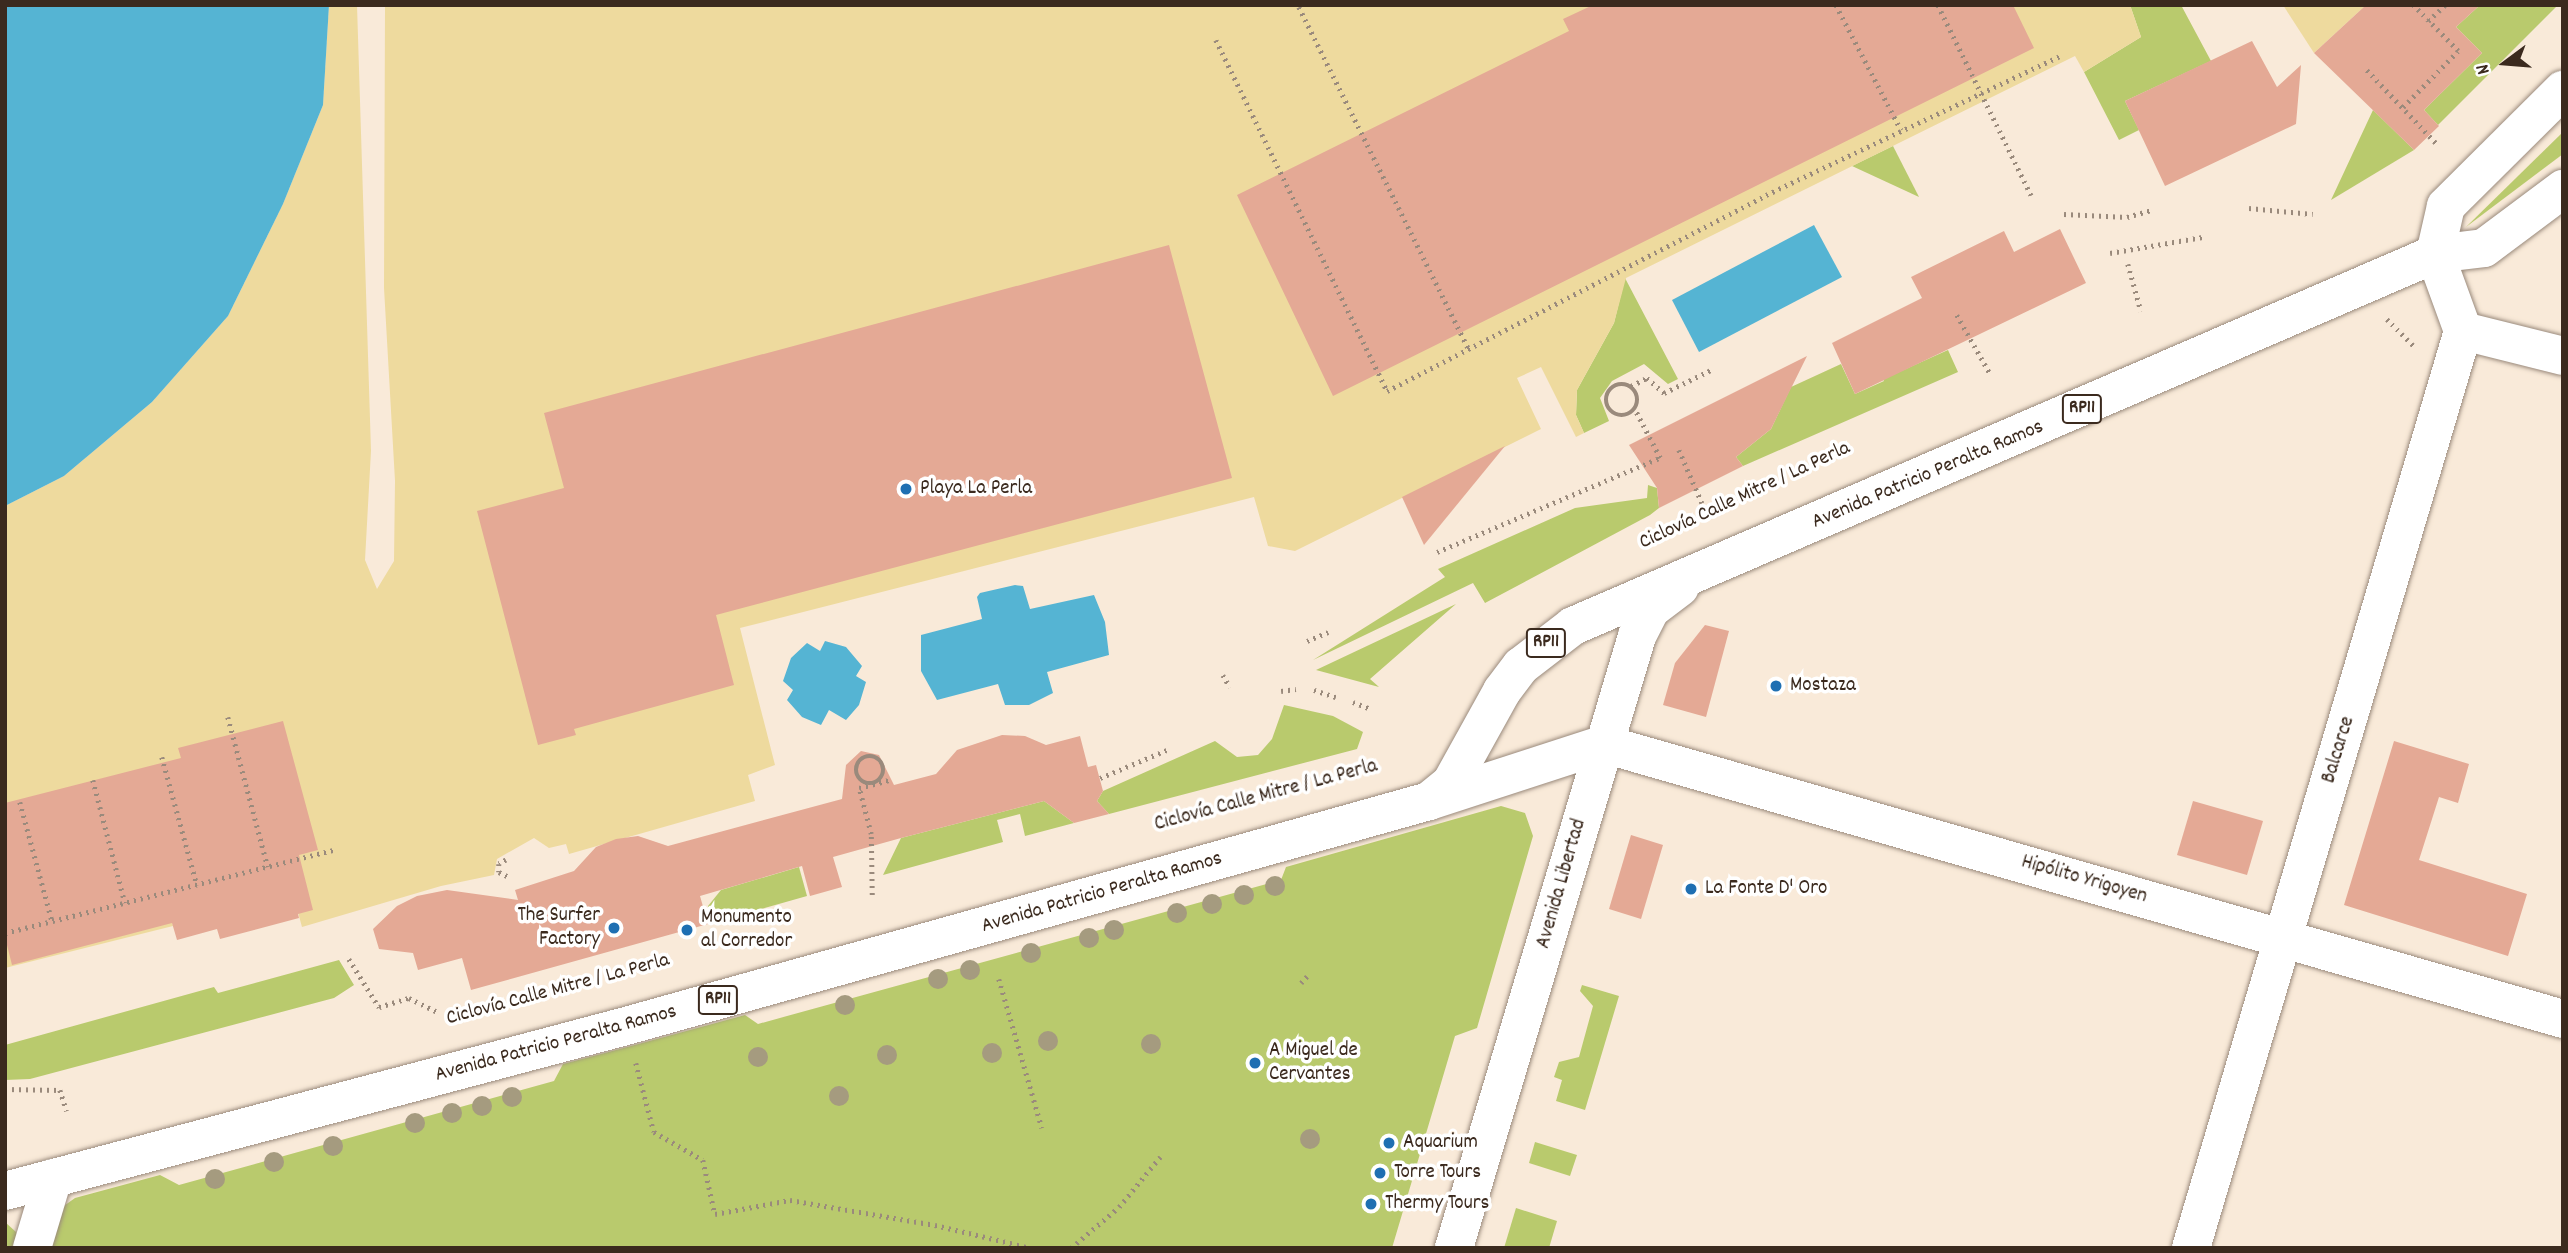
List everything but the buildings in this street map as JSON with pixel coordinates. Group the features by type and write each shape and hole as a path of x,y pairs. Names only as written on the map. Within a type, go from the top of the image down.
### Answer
{"main road":[{"path":"2563,90 2446,206 2435,254 2463,331 2563,356"},
{"name":"Avenida Patricio Peralta Ramos","path":"1429,801 1451,783 1502,691 1546,644 1610,607 1728,561 2358,290 2435,254 2484,248 2563,190"},
{"name":"Balcarce","path":"2191,1248 2463,331"},
{"name":"Avenida Libertad","path":"1454,1248 1604,744 1647,616 1675,589 1728,561"},
{"name":"Avenida Patricio Peralta Ramos","path":"5,1191 639,1022 1429,801 1604,744"},
{"name":"Hipólito Yrigoyen","path":"1604,744 2284,936 2563,1019"},
{"path":"32,1248 53,1178"}],"path":[{"path":"1836,5 1901,130"},
{"path":"1938,5 2031,195"},
{"path":"2403,107 2458,51 2413,5"},
{"path":"2428,21 2445,5"},
{"path":"1299,8 1469,349"},
{"path":"1216,40 1387,391 1901,130 2062,55"},
{"path":"2367,70 2437,144"},
{"path":"2249,208 2313,214"},
{"path":"2064,214 2127,217 2152,211"},
{"path":"2110,253 2203,237"},
{"path":"2128,264 2141,311"},
{"path":"2358,290 2420,352 2463,331"},
{"path":"1957,315 1991,375"},
{"path":"1635,410 1621,416 1606,402 1616,385 1631,386 1647,378 1664,393 1713,369"},
{"path":"1437,552 1660,458 1635,410 1638,395 1631,386"},
{"path":"1679,450 1702,503"},
{"path":"1307,641 1328,632"},
{"path":"1223,675 1230,687"},
{"path":"1281,691 1296,689"},
{"path":"1314,690 1336,697"},
{"path":"1353,702 1371,709"},
{"path":"228,717 268,867"},
{"path":"1100,778 1167,750"},
{"path":"162,757 197,885"},
{"path":"865,757 877,758 883,764 883,776 878,782 870,784 859,778 857,766 865,757"},
{"path":"93,780 125,902"},
{"path":"872,895 871,834 859,788 890,780"},
{"path":"20,802 52,921"},
{"path":"5,933 334,850"},
{"path":"506,860 499,864 499,873 511,878"},
{"path":"349,958 379,1007 409,998 440,1013"},
{"path":"1301,983 1307,976"},
{"path":"999,979 1042,1128"},
{"path":"637,1067 654,1132 703,1160 715,1214 790,1200 935,1225 1031,1248"},
{"path":"5,1089 60,1090 67,1111"},
{"path":"1070,1248 1119,1207 1160,1157"}],"green space":[{"path":"2130,5 2181,5 2211,61 2125,101 2139,130 2119,140 2084,72 2141,37"},
{"path":"2480,5 2558,5 2438,125 2424,110 2482,53 2456,27"},
{"path":"2373,110 2414,150 2331,200"},
{"path":"2563,132 2563,154 2466,227"},
{"path":"1893,146 1919,197 1852,166"},
{"path":"1625,278 1678,379 1668,384 1644,364 1612,381 1600,398 1609,421 1584,433 1576,415 1577,390 1614,323"},
{"path":"1871,350 1899,372 1948,350 1958,372 1743,466 1736,457 1771,429 1791,387 1841,364 1855,394 1884,381"},
{"path":"1648,485 1657,488 1659,508 1650,515 1485,603 1473,583 1313,660 1445,577 1438,569 1575,508 1647,498"},
{"path":"1456,604 1370,679 1379,687 1316,670"},
{"path":"1284,705 1333,716 1363,732 1357,749 1109,814 1097,801 1103,791 1215,741 1237,757 1258,755 1272,739"},
{"path":"1044,801 1074,823 1025,836 1020,814 997,820 1003,842 883,875 901,838"},
{"path":"1501,806 1525,813 1533,836 1477,1028 1455,1036 1392,1248 47,1248 61,1208 75,1198 160,1175 179,1185 554,1081 563,1064 745,1015 758,1024 1281,880 1286,867"},
{"path":"799,867 807,896 708,924 708,906 721,890"},
{"path":"339,960 354,985 334,998 30,1079 5,1080 5,1045 214,987 218,993"},
{"path":"1582,985 1619,996 1585,1110 1556,1101 1562,1080 1554,1077 1559,1062 1579,1057 1593,1006 1580,991"},
{"path":"1535,1142 1577,1155 1570,1176 1529,1163"},
{"path":"1516,1208 1557,1221 1549,1248 1504,1248"},
{"path":"5,1222 16,1232 18,1248 5,1248"}],"sand":[{"name":"Playa La Perla","path":"329,5 357,5 371,451 365,560 377,589 394,561 395,481 384,288 385,5 2130,5 2141,37 2084,72 2075,56 1626,278 1614,323 1577,390 1576,415 1584,433 1576,437 1541,367 1517,378 1541,429 1295,551 1268,546 1254,497 740,628 775,765 748,775 755,801 569,854 566,844 549,848 534,838 497,859 494,875 441,886 302,927 290,883 170,915 173,926 5,968 5,506 64,476 152,402 228,316 283,204 323,105"},
{"path":"2283,5 2366,5 2314,53"}],"water":[{"path":"5,5 329,5 323,105 283,204 228,316 152,402 64,476 5,506"},
{"path":"1814,225 1842,277 1699,352 1672,300"},
{"path":"1015,585 1023,586 1030,609 1094,595 1105,622 1109,655 1047,672 1053,693 1029,705 1005,705 998,684 937,700 921,671 921,635 982,619 977,597 980,593"},
{"path":"825,641 846,647 862,666 856,676 866,682 859,705 846,720 829,710 821,725 802,717 787,700 793,690 783,681 791,658 807,643 820,651"}],"place":[{"name":"Playa La Perla","path":"906,489"},
{"name":"Mostaza","path":"1776,686"},
{"name":"La Fonte D' Oro","path":"1691,889"},
{"name":"The Surfer Factory","path":"614,928"},
{"name":"Monumento al Corredor","path":"687,930"},
{"name":"A Miguel de Cervantes","path":"1255,1063"},
{"name":"Aquarium","path":"1389,1143"},
{"name":"Torre Tours","path":"1380,1173"},
{"name":"Thermy Tours","path":"1371,1204"}]}
